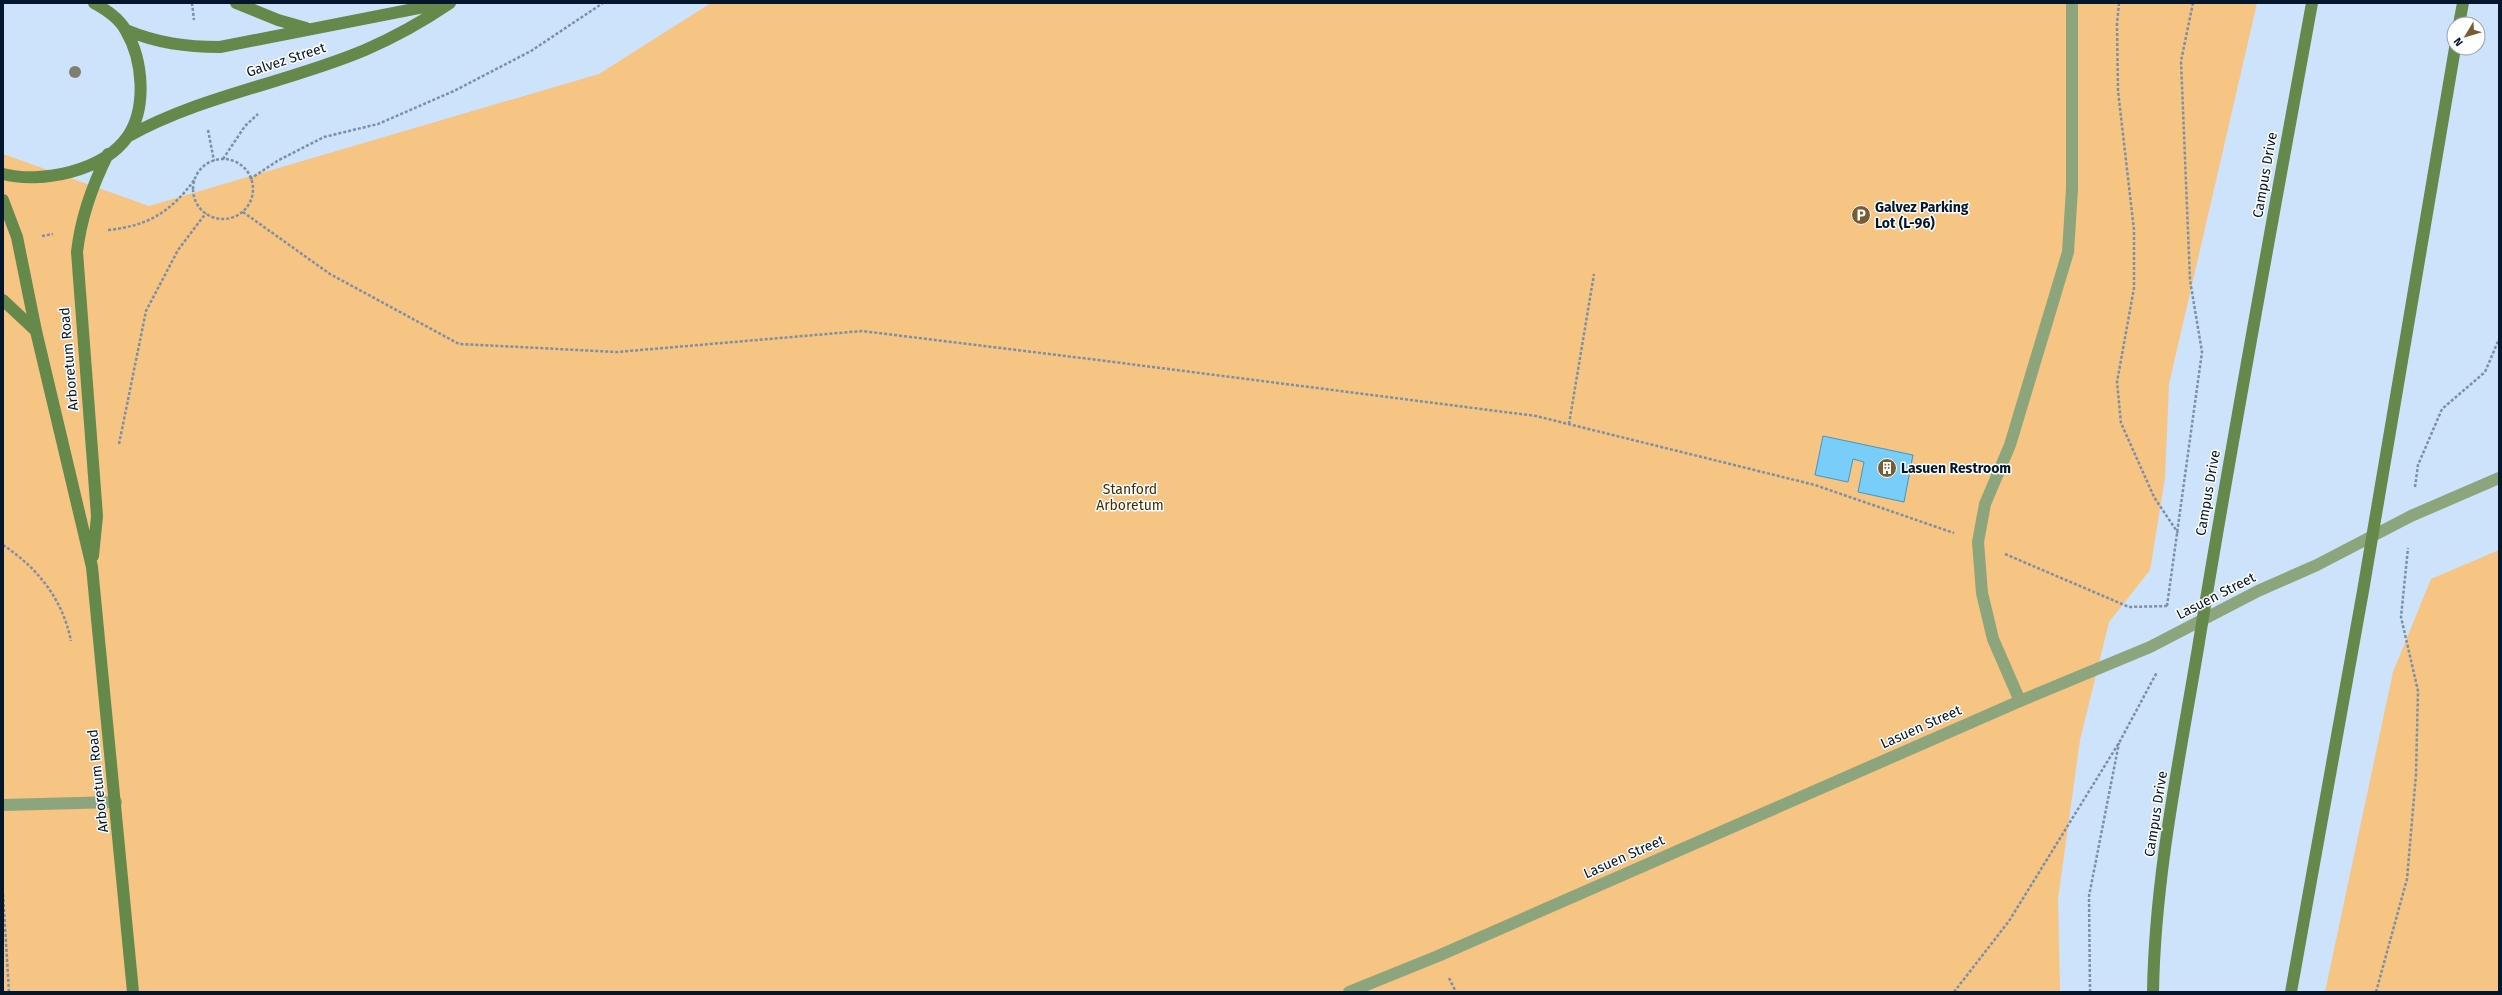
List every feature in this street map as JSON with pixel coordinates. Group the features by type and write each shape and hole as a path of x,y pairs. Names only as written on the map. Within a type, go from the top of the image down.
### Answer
{"street":[{"path":"3,174 30,179 69,173 108,154 127,136 135,120 140,96 136,58 126,30 106,10 94,3"},
{"path":"236,3 278,20 309,29"},
{"name":"Galvez Street","path":"126,30 147,39 198,47 220,47 444,3"},
{"name":"Galvez Street","path":"127,136 160,119 204,102 364,51 415,27 450,3"},
{"path":"2020,701 1993,639 1982,593 1978,542 1985,504 2010,445 2068,252 2072,189 2072,3"},
{"name":"Campus Drive","path":"2153,992 2154,943 2165,853 2202,619 2312,3"},
{"path":"2461,16 2463,3"},
{"path":"2291,992 2363,592 2454,56"},
{"name":"Arboretum Road","path":"92,567 97,516 77,252 88,198 108,154"},
{"name":"Arboretum Road","path":"3,200 17,237 36,332 92,567 116,802 133,992"},
{"path":"3,300 36,332"},
{"name":"Lasuen Street","path":"1349,992 1438,956 2020,701 2164,640 2202,619 2371,538 2411,516 2499,478"},
{"path":"3,806 116,802"}],"path":[{"path":"192,3 195,24"},
{"path":"250,179 278,160 324,137 378,124 454,92 531,51 603,3"},
{"path":"2119,3 2117,24 2118,91 2134,230 2134,288 2117,382 2121,423 2154,497 2178,533"},
{"path":"243,212 330,274 459,344 617,352 862,331 1536,416 1816,484 1978,542 2129,607 2167,606 2202,352 2190,280 2181,61 2194,3"},
{"path":"223,159 245,126 262,111"},
{"path":"207,124 214,161"},
{"path":"105,230 148,222 179,201 195,179 206,165 214,161 223,159 243,166 250,179 253,194 243,212 234,217 224,219 214,218 206,213 195,198 195,179"},
{"path":"118,447 146,311 178,250 206,213"},
{"path":"40,236 55,234"},
{"path":"1569,424 1594,274"},
{"path":"2376,992 2407,879 2416,774 2418,690 2401,617 2411,516 2418,465 2442,409 2485,372 2499,339"},
{"path":"3,545 21,557 48,586 63,614 72,647"},
{"path":"1954,992 2009,922 2120,741 2156,675 2164,640"},
{"path":"2090,992 2089,896 2120,741"},
{"path":"3,894 9,992"}],"green space":[{"name":"Stanford Arboretum","path":"711,3 2257,3 2169,384 2165,478 2150,570 2109,622 2080,740 2058,899 2060,992 3,992 3,154 149,206 599,74"},
{"path":"2499,550 2499,992 2325,992 2393,672 2431,579"}],"building":[{"name":"Lasuen Restroom","path":"1823,436 1913,455 1904,502 1858,492 1864,462 1853,459 1848,482 1815,475"}],"place":[{"name":"Galvez Parking Lot (L-96)","path":"1861,215"},
{"name":"Lasuen Restroom","path":"1887,468"}]}
